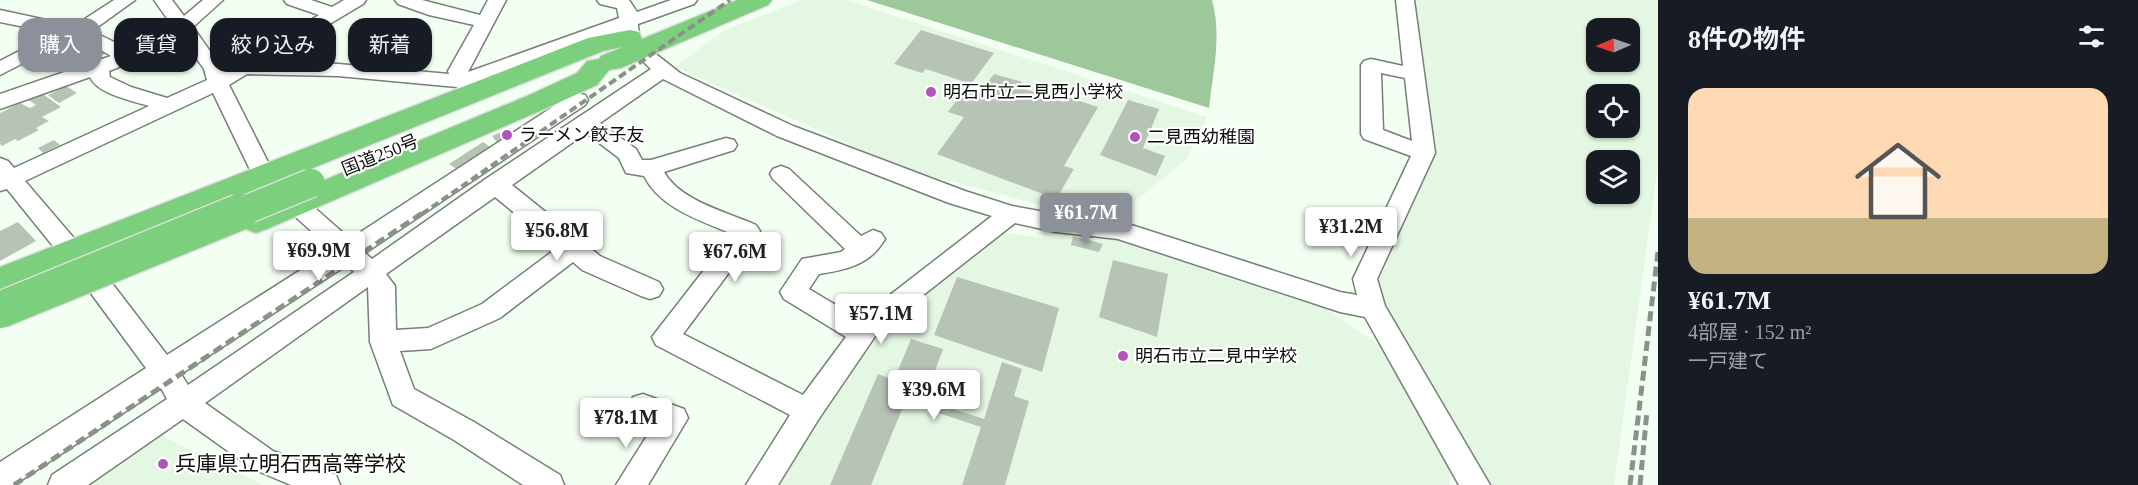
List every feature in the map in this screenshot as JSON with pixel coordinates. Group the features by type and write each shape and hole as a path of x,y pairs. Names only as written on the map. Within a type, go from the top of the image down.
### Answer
{"highway":[{"name":"国道250号","path":"0,297 305,186 632,30 722,0"},
{"name":"国道250号","path":"0,309 597,68 632,30 759,0"},
{"path":"0,281 263,175 467,87 597,45 632,30"},
{"path":"0,328 99,285 305,186 582,106 587,79 597,68"}],"street":[{"path":"97,18 126,0"},
{"path":"163,0 176,18"},
{"path":"197,18 214,0"},
{"path":"293,0 334,14"},
{"path":"327,18 357,0"},
{"path":"404,0 436,11 484,21"},
{"path":"467,87 458,71 497,0"},
{"path":"606,0 623,4 632,30 663,70 785,132 957,197 1011,214 1056,223 1119,230 1340,302 1373,308"},
{"path":"632,30 653,8 672,0"},
{"path":"632,30 688,0"},
{"path":"1405,0 1424,153 1365,279 1373,308 1475,485"},
{"path":"0,16 18,20"},
{"path":"198,49 216,76 263,175 305,186 348,252 382,286 383,342 403,397 464,431 549,485"},
{"path":"0,69 18,60"},
{"path":"1414,74 1371,65 1372,134 1424,153"},
{"path":"336,70 467,87"},
{"path":"0,478 348,252 582,106 663,70"},
{"path":"0,102 34,88 85,72"},
{"path":"99,72 101,80 117,88 167,105"},
{"path":"228,72 216,76 167,105 4,175 99,285 163,374 169,378 184,404 263,460 325,485"},
{"path":"582,106 628,154 634,168 651,168 726,145"},
{"path":"63,485 184,404 495,184 582,106"},
{"path":"651,168 660,185 685,204 748,231 665,337 808,411"},
{"path":"781,174 867,244 848,260 811,266 793,292 862,334"},
{"path":"495,184 591,263 650,289"},
{"path":"761,485 808,411 871,322 1011,214"},
{"path":"383,342 431,338 491,311 574,248"},
{"path":"631,485 674,418 643,406"}],"shaded area":[{"name":"明石市立二見西小学校","path":"801,0 846,0 1207,117 1187,159 1142,196 1124,206 1063,211 917,172 675,67 725,30"},
{"path":"867,0 1212,0 1216,40 1209,108"},
{"path":"1412,0 1658,0 1658,165 1614,485 1487,485 1374,293 1430,155"},
{"name":"明石市立二見中学校","path":"1008,233 1048,239 1073,233 1119,240 1326,308 1384,349 1449,460 1450,485 776,485 852,363 897,312 994,236"},
{"name":"兵庫県立明石西高等学校","path":"154,431 178,444 263,485 75,485"}],"building":[{"path":"921,30 994,53 971,84 926,69 922,73 894,64"},
{"path":"102,46 111,51 102,55"},
{"path":"994,74 1022,82 1019,87 1064,102 1067,97 1098,107 1064,166 1074,169 1056,199 937,154 964,117 948,112 965,89 979,94"},
{"path":"66,86 77,93 59,103 48,95"},
{"path":"37,90 61,107 42,117 49,121 36,128 39,130 2,146 0,144 0,113 20,103 30,108 36,105 24,97"},
{"path":"1128,100 1159,109 1143,148 1165,156 1156,176 1100,155"},
{"path":"510,128 516,136 500,146 492,136"},
{"path":"54,140 60,145 43,153 38,148"},
{"path":"483,142 494,150 461,172 449,164"},
{"path":"18,222 36,241 0,261 0,231"},
{"path":"1073,236 1103,244 1099,252 1071,245"},
{"path":"1113,260 1168,274 1157,337 1099,317"},
{"path":"957,277 1059,308 1042,372 934,335"},
{"path":"911,339 943,349 926,395 909,390 908,394 984,419 1002,362 1022,369 1014,396 1029,401 1005,485 962,485 981,427 905,402 871,485 830,485 878,374 894,380"}],"railway":[{"path":"422,214 730,0"},
{"path":"14,485 424,212"},
{"path":"1630,485 1658,252"},
{"path":"1640,485 1647,411"}],"place":[{"name":"明石市立二見西小学校","path":"931,92"},
{"name":"ラーメン餃子友","path":"507,135"},
{"name":"二見西幼稚園","path":"1135,137"},
{"name":"明石市立二見中学校","path":"1123,356"},
{"name":"兵庫県立明石西高等学校","path":"163,464"}]}
